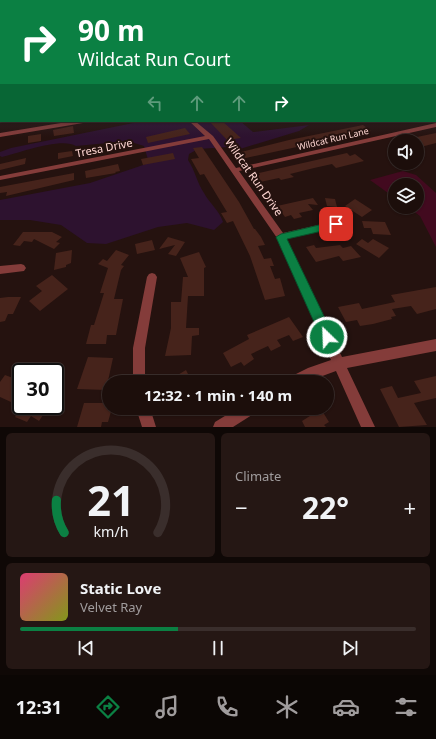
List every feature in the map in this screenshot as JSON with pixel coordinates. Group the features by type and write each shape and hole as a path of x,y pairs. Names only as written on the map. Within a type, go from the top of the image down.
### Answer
{"street":[{"path":"0,135 77,122"},
{"name":"Wildcat Run Drive","path":"193,122 211,137 281,237 368,427"},
{"name":"Wildcat Run Lane","path":"234,170 436,125"},
{"name":"Tresa Drive","path":"0,178 211,137"},
{"path":"281,237 336,224"},
{"path":"0,270 21,268"},
{"path":"139,375 139,348 152,277"},
{"path":"307,375 339,364 436,345"},
{"path":"145,415 149,427"},
{"path":"220,427 239,415"}],"shaded area":[{"path":"138,122 241,122 253,132 309,125 299,131 240,149 228,147 198,149 189,154 188,160 206,197 223,222 214,230 187,223 158,227 106,244 87,243 61,225 30,220 0,220 0,200 90,183 149,163 144,146 128,141 76,146 60,143 29,149 2,157 0,156 0,152 11,148"},
{"path":"403,171 416,175 419,178 388,178 388,193 370,180"},
{"path":"424,182 436,193 436,247 420,216 417,214 424,214"}],"building":[{"path":"210,122 223,122 241,138 227,140"},
{"path":"363,125 371,131 241,159 237,153 289,140"},
{"path":"73,126 74,133 54,136 53,130"},
{"path":"185,128 190,134 148,143 146,137"},
{"path":"436,133 436,143 424,146 424,136"},
{"path":"41,134 41,141 28,143 28,136"},
{"path":"202,147 239,202 254,229 261,237 265,245 258,246 264,259 271,258 274,266 270,266 275,279 280,278 285,296 265,300 250,256 233,221 227,223 221,213 227,212 204,174 200,175 191,159 199,158 193,148"},
{"path":"72,151 73,156 58,159 58,153"},
{"path":"173,153 175,159 143,165 141,159"},
{"path":"347,153 350,156 355,154 364,161 336,168 332,164 314,168 290,174 294,177 281,180 279,178 260,182 254,176 260,175 259,173"},
{"path":"26,158 25,164 0,170 0,164"},
{"path":"118,164 120,171 115,172 116,173 86,178 85,171"},
{"path":"74,173 74,180 6,196 7,192 0,193 0,187"},
{"path":"313,198 318,205 308,204 313,210 299,213 302,217 294,219 291,215 285,217 277,206"},
{"path":"325,198 335,199 337,207 327,206"},
{"path":"355,199 372,210 362,217 345,206"},
{"path":"362,221 385,222 391,235 373,234 371,228 364,228"},
{"path":"23,232 52,232 62,237 56,242 60,243 54,249 34,239 32,242 24,241 20,246 13,245"},
{"path":"168,237 185,242 176,256 168,254 175,245 159,249"},
{"path":"362,239 368,243 373,239 389,248 379,258 356,244"},
{"path":"152,240 155,250 137,254 135,244"},
{"path":"314,245 316,248 340,245 343,248 351,246 361,257 343,261 339,256 316,262 306,247"},
{"path":"72,250 71,263 66,265 66,267 54,270 56,253"},
{"path":"116,250 129,255 121,265 124,266 121,270 114,299 123,299 116,335 107,335 106,344 86,344 91,325 94,325 104,293 100,293 108,268 98,264 103,259 107,261"},
{"path":"199,252 206,267 204,268 204,296 188,296 186,328 199,328 199,335 192,336 191,355 165,356 171,328 171,302 181,302 183,277 188,277 180,258"},
{"path":"52,275 68,289 40,311 29,301 42,291 36,286"},
{"path":"436,287 436,309 417,314 411,306 392,309 396,316 391,317 392,319 373,324 360,326 357,320 346,322 338,307 359,303 362,309 395,302 391,295"},
{"path":"21,297 13,314 8,314 5,321 0,322 0,298"},
{"path":"289,317 303,337 293,341 289,335 277,340 281,346 271,351 268,346 251,354 254,359 244,366 241,362 231,367 223,353 249,339 247,335"},
{"path":"88,357 113,358 109,375 102,375 102,390 77,389"},
{"path":"186,370 188,375 178,375"},
{"path":"5,375 12,378 11,402 0,397 0,382"},
{"path":"436,376 436,398 414,403 427,425 399,427 380,389 392,386 398,398 421,393 414,381"},
{"path":"84,403 102,403 102,415 110,415 108,422 102,422 101,427 77,427"},
{"path":"16,415 43,415 39,421 31,416 27,422 15,417"},
{"path":"312,415 325,415 329,422 324,425 326,427 305,427 302,421"}],"route":[{"path":"327,337 281,237 336,224"}]}
